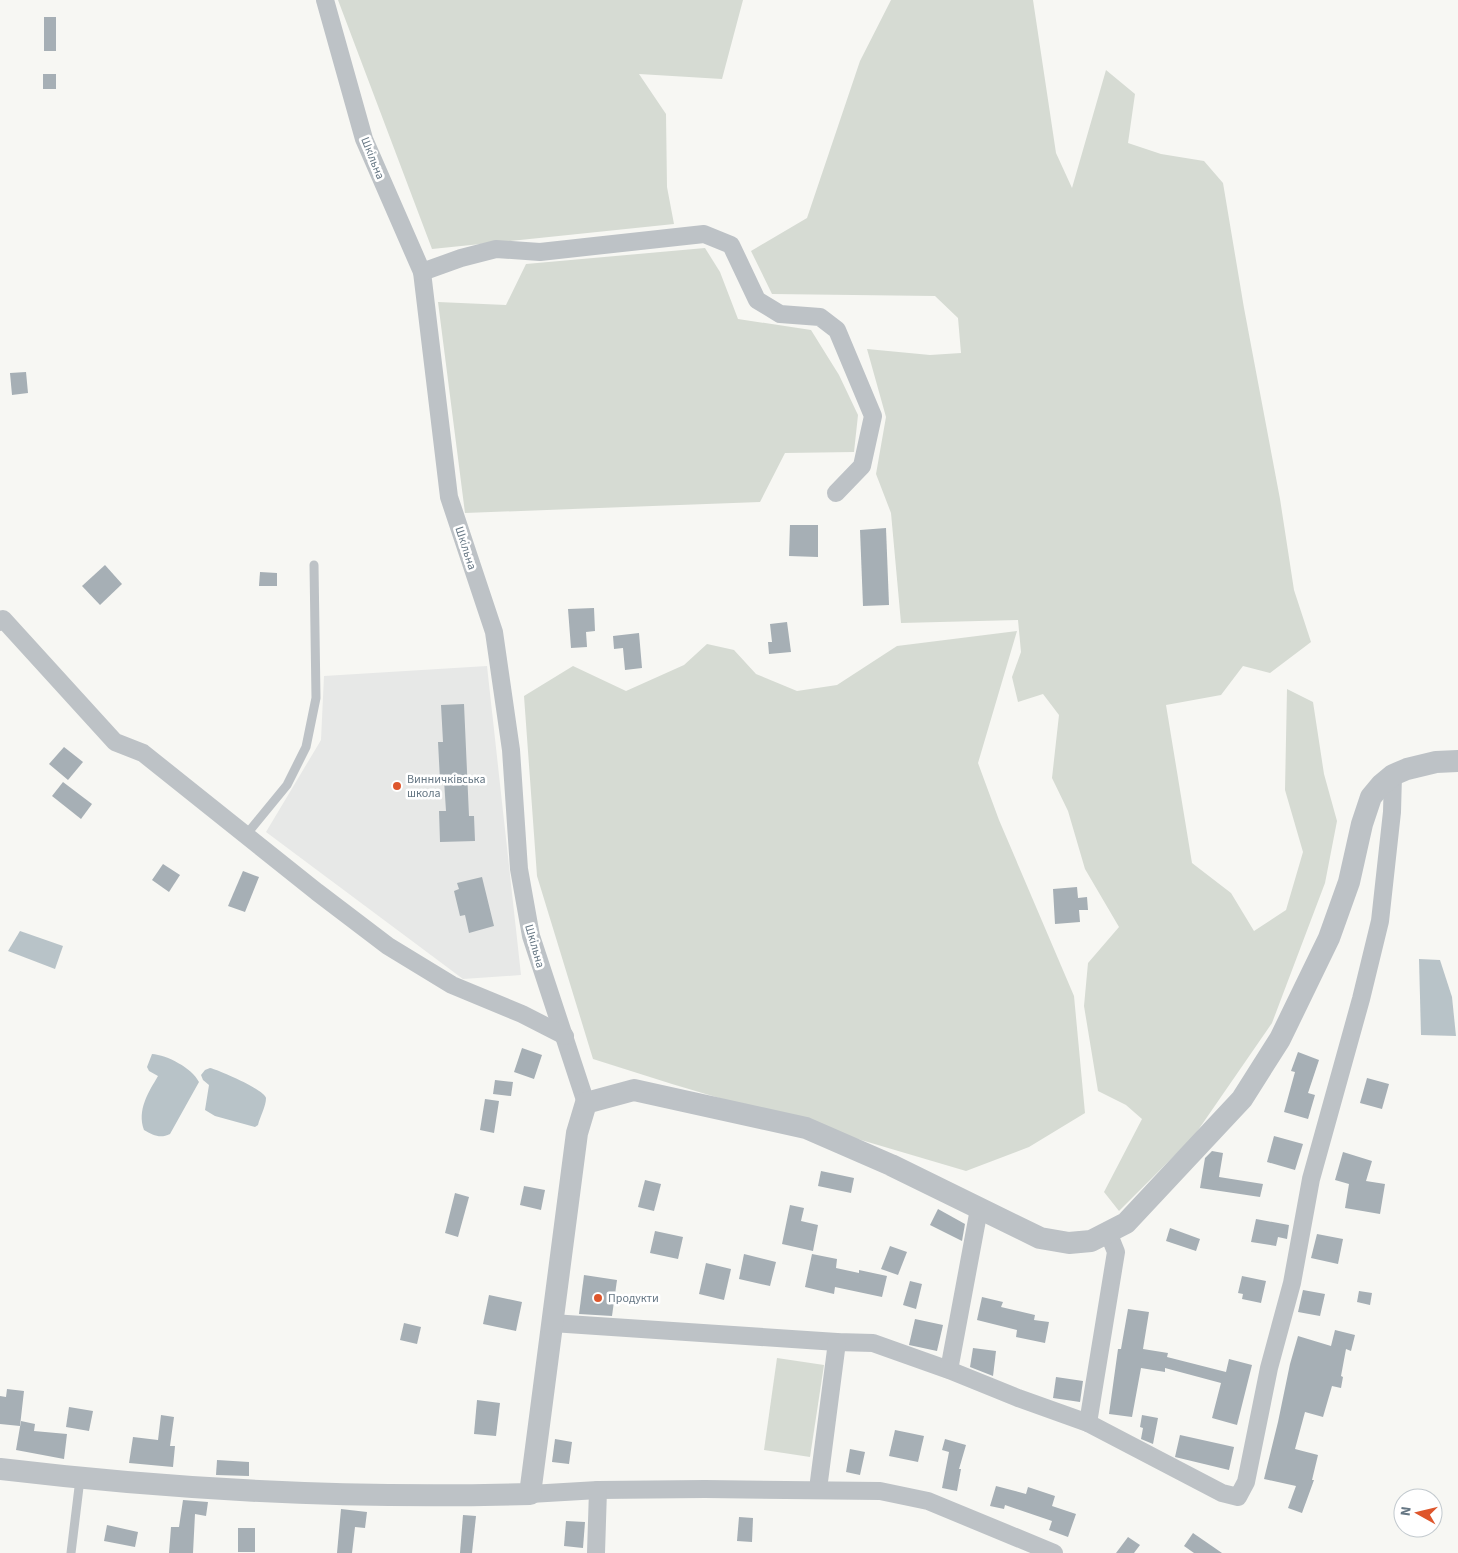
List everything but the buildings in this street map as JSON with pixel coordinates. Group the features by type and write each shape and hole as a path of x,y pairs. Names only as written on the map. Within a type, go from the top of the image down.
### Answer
{"street":[{"name":"Шкільна","path":"325,0 364,139 422,272 449,497 494,632 510,750 519,869 531,936 586,1103"},
{"path":"422,272 461,258 496,249 540,252 704,234 731,245 757,300 780,314 820,317 837,330 859,381 873,416 862,466 836,493"},
{"path":"1,619 115,742 143,753 317,892 396,951 452,985 522,1014 565,1036"},
{"path":"530,1494 577,1133 586,1103 634,1090 806,1128 891,1165 1040,1238 1069,1243 1091,1241 1126,1223 1242,1100 1276,1047 1329,938 1349,882 1362,824 1371,797 1381,785 1407,769 1436,762 1458,760"},
{"path":"552,1323 837,1342 874,1342 1088,1423 1222,1493 1238,1498 1246,1482 1269,1368 1292,1282 1311,1179 1361,999 1380,921 1392,812 1393,776"},
{"path":"949,1370 979,1209"},
{"path":"1088,1423 1116,1252 1108,1232"},
{"path":"818,1489 837,1342"},
{"path":"0,1469 80,1479 258,1491 462,1496 598,1490 818,1489 880,1491 928,1501 1054,1553"},
{"path":"596,1553 598,1490"}],"lane":[{"path":"246,835 287,785 306,747 316,698 314,565"},
{"path":"71,1553 80,1479"}],"shaded area":[{"path":"338,0 743,0 722,79 639,74 666,114 667,187 674,224 432,249"},
{"path":"891,0 1033,0 1056,153 1072,188 1106,70 1135,94 1128,143 1161,154 1204,161 1223,183 1244,308 1280,499 1294,590 1311,642 1270,673 1243,666 1221,695 1166,705 1192,863 1231,893 1254,931 1286,910 1303,852 1285,790 1287,689 1313,702 1324,774 1337,821 1325,883 1272,1023 1194,1136 1119,1211 1104,1192 1142,1119 1126,1105 1098,1091 1084,1006 1088,963 1119,927 1085,869 1068,811 1052,778 1059,715 1043,694 1018,702 1012,677 1021,652 1018,620 901,623 891,513 876,474 886,417 867,349 930,355 961,353 958,318 935,296 772,294 751,251 807,218 860,61"},
{"path":"705,248 720,272 738,319 811,330 839,375 858,415 854,452 785,453 760,502 465,513 438,302 506,305 526,264"},
{"path":"1017,631 978,763 999,820 1074,996 1085,1113 1029,1147 966,1171 593,1059 537,876 524,696 573,666 626,691 684,665 707,644 734,650 756,674 797,691 837,685 897,646"},
{"name":"Винничківська школа","path":"487,666 521,975 463,979 266,832 321,740 324,676"},
{"path":"20,931 63,946 55,969 8,951"},
{"path":"1419,959 1440,960 1452,997 1456,1036 1421,1035"},
{"path":"152,1054 165,1057 185,1067 199,1082 170,1134 163,1136 154,1135 144,1130 142,1123 145,1102 158,1076 149,1071 147,1067"},
{"path":"210,1068 241,1081 264,1094 266,1101 258,1125 255,1127 215,1116 205,1110 209,1085 203,1080 201,1075"},
{"path":"777,1358 824,1365 810,1457 764,1450"}],"place":[{"name":"Винничківська школа","path":"397,786"},
{"name":"Продукти","path":"598,1298"}]}
